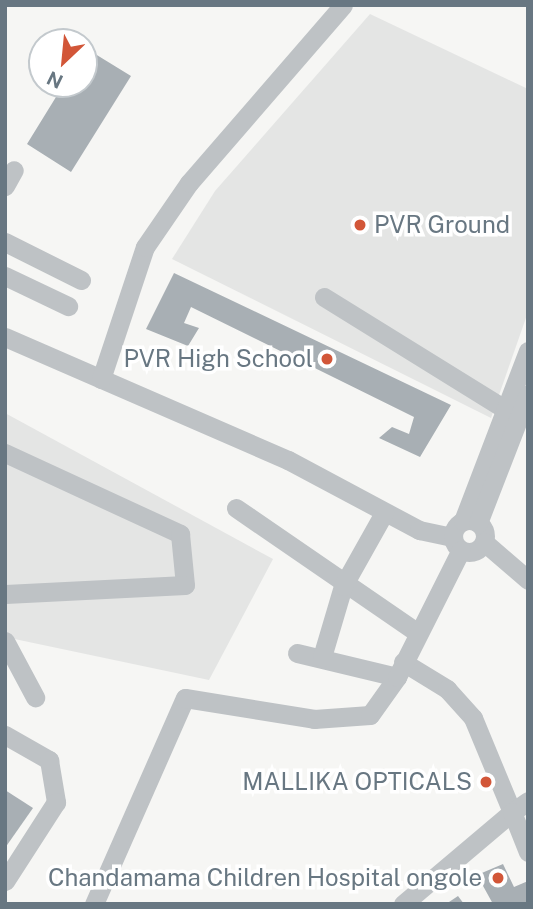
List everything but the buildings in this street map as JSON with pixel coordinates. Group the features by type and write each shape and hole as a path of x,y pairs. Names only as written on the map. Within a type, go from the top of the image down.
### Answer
{"street":[{"path":"101,379 145,247 189,183 343,5"},
{"path":"5,242 81,280"},
{"path":"5,276 68,306"},
{"path":"324,297 506,410"},
{"path":"5,337 288,460 384,513 464,533 484,542 528,580"},
{"path":"464,533 528,351"},
{"path":"94,904 186,698 351,720 380,705 400,670 415,631 528,394"},
{"path":"5,453 180,534 185,585 5,594"},
{"path":"236,508 342,586 415,631"},
{"path":"321,657 342,586 384,513"},
{"path":"5,641 35,696"},
{"path":"297,653 400,670 447,689 473,718 520,806 528,852"},
{"path":"5,735 49,760 55,802 5,881"},
{"path":"403,904 520,806"}],"shaded area":[{"name":"PVR Ground","path":"370,14 528,89 528,312 491,418 172,259 215,191"},
{"path":"5,413 273,559 209,680 5,637"}],"place":[{"name":"PVR Ground","path":"360,225"},
{"name":"PVR High School","path":"327,359"},
{"name":"MALLIKA OPTICALS","path":"486,782"},
{"name":"Chandamama Children Hospital ongole","path":"498,878"}]}
